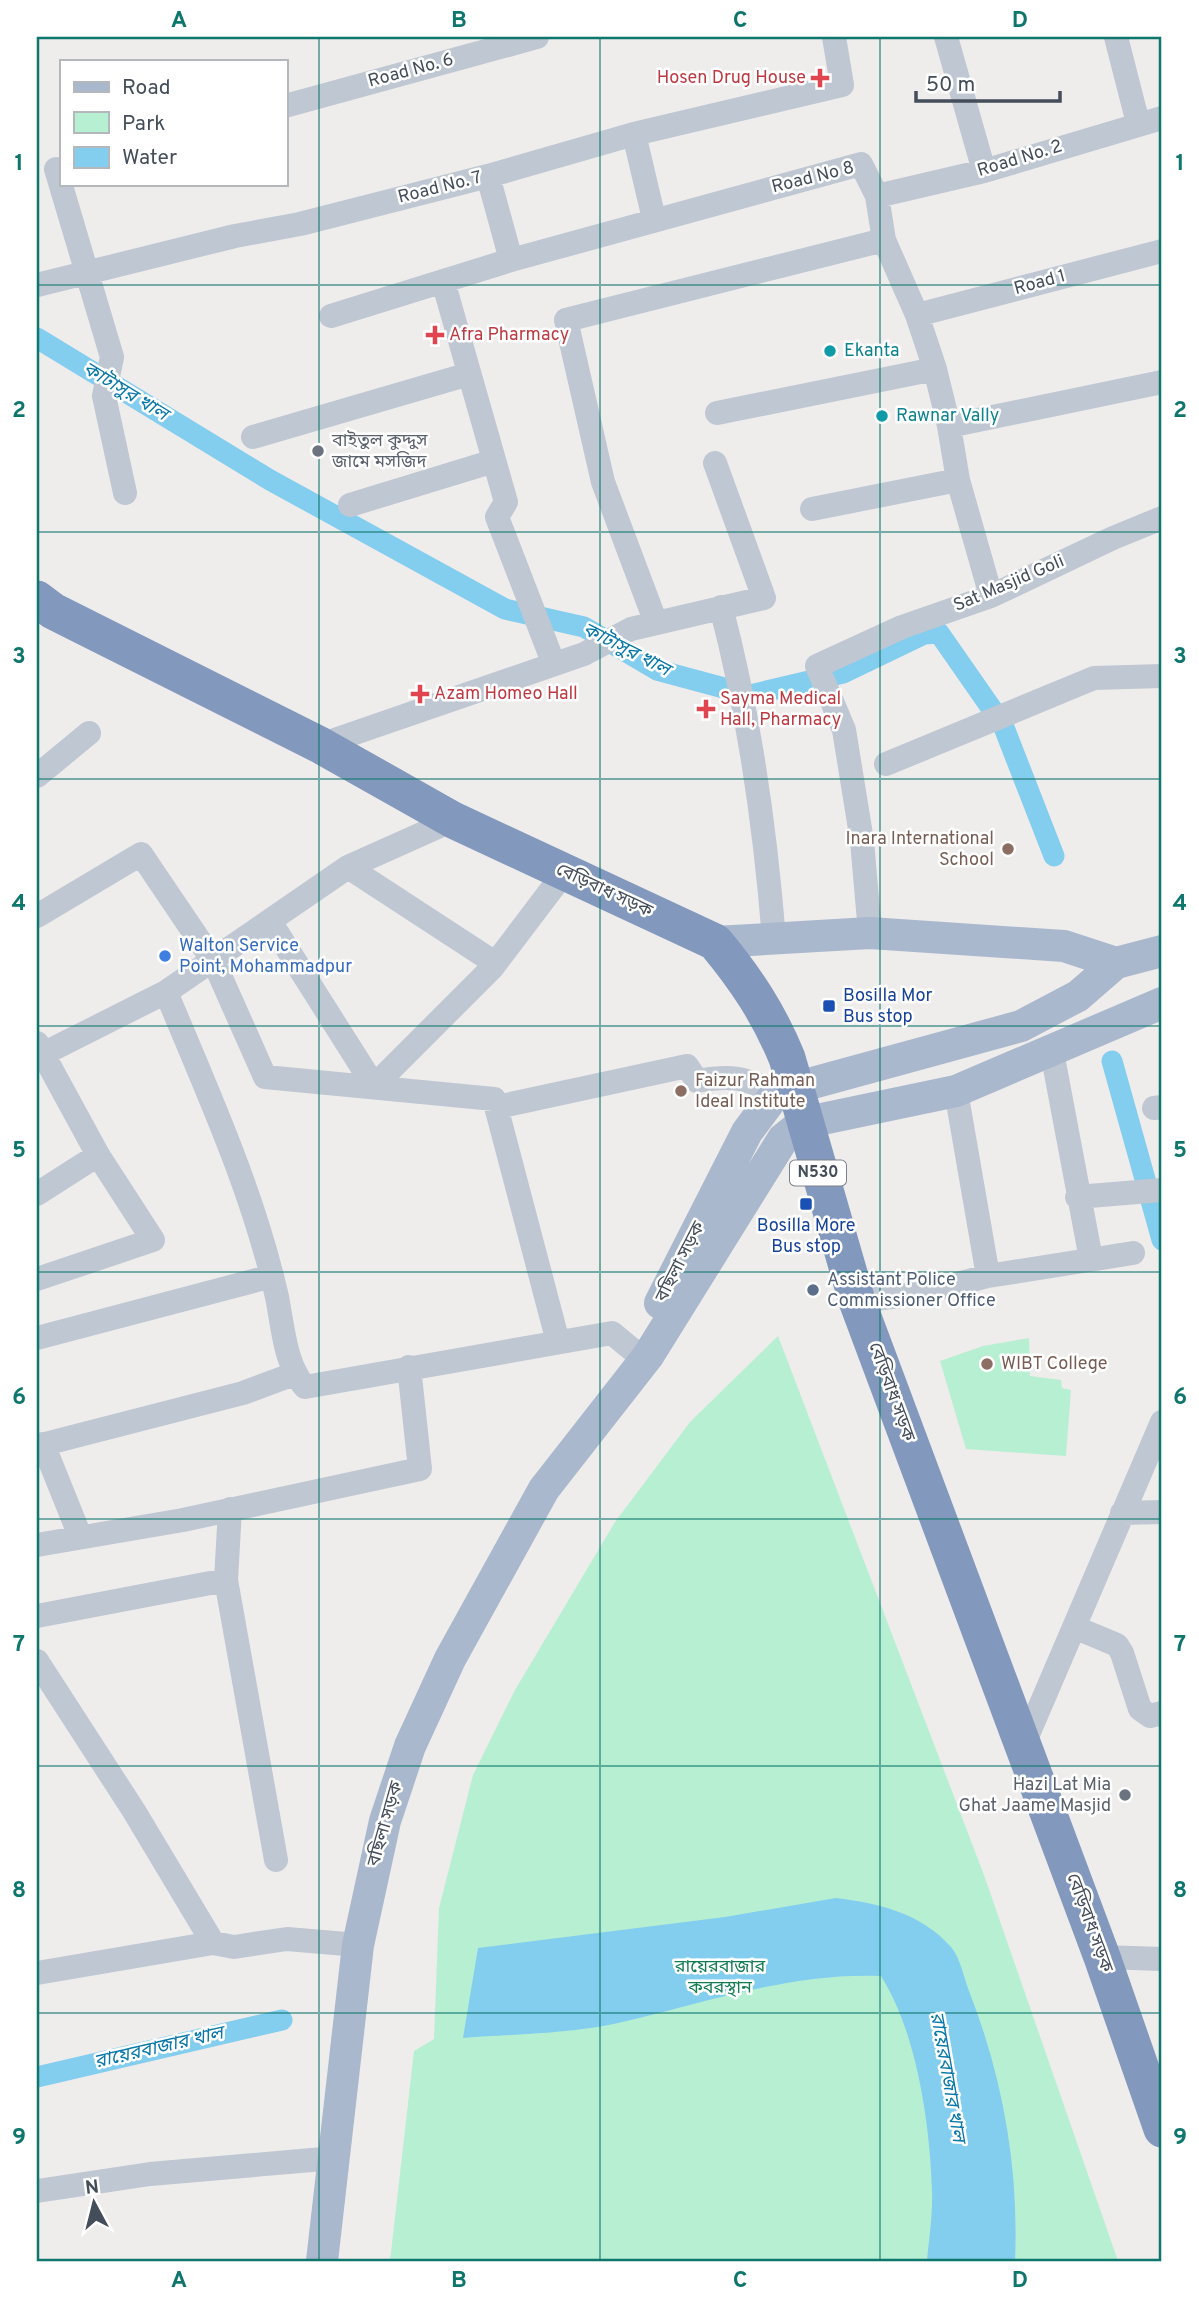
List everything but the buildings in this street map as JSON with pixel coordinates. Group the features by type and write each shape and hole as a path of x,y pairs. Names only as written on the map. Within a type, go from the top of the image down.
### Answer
{"highway":[{"name":"বেড়িবাধ সড়ক","path":"37,599 53,611 320,745 453,820 715,942 745,978 771,1021 785,1090 803,1123 857,1301 1160,2118"}],"main road":[{"path":"715,942 870,933 1064,946 1116,963"},
{"path":"785,1090 1021,1026 1078,996 1116,963 1162,951"},
{"path":"803,1123 956,1091 1162,1003"},
{"name":"বছিলা সড়ক","path":"587,1432 635,1352 747,1132 785,1090"},
{"name":"বছিলা সড়ক","path":"322,2261 358,1945 385,1821 410,1746 450,1659 544,1489 648,1356 783,1139 803,1123"}],"street":[{"name":"Road No. 6","path":"287,105 537,37"},
{"name":"Road No. 7","path":"37,285 299,224 488,176 634,134 842,85 834,37"},
{"path":"946,37 984,170"},
{"path":"1116,37 1138,123"},
{"name":"Road No. 2","path":"877,197 984,170 1162,118"},
{"path":"634,134 654,219"},
{"name":"Road No 8","path":"331,316 510,260 861,164 877,197 884,240 917,315 934,369 949,426 958,480 991,596"},
{"path":"52,170 89,271 112,357 104,396 125,493"},
{"path":"488,176 510,260"},
{"path":"656,624 603,482 566,320 884,240"},
{"name":"Road 1","path":"917,315 1162,251"},
{"path":"443,281 506,502 497,517 553,662"},
{"path":"717,413 934,369"},
{"path":"253,438 469,374"},
{"path":"949,426 1162,382"},
{"path":"350,505 494,461"},
{"path":"320,745 553,662 584,654 631,629 764,598 715,463"},
{"path":"812,509 958,480"},
{"name":"Sat Masjid Goli","path":"870,933 857,799 852,792 844,730 817,666 902,627 991,596 1113,538 1162,518"},
{"path":"721,607 744,699 765,829 774,939"},
{"path":"886,764 1094,678 1162,676"},
{"path":"37,776 89,733"},
{"path":"37,1279 153,1240 98,1155 39,1051 166,992 271,923 348,867 453,820"},
{"path":"37,916 141,853 214,962 265,1077 494,1099 558,1342"},
{"path":"348,867 495,963"},
{"path":"374,1086 495,963 564,873"},
{"path":"271,923 374,1086"},
{"path":"166,992 246,1183 272,1276 294,1374 305,1387 612,1333 635,1352"},
{"path":"1052,1052 1077,1197 1091,1259"},
{"path":"496,1107 687,1066 697,1081 729,1075 785,1090"},
{"path":"956,1091 988,1276"},
{"path":"37,1194 98,1155"},
{"path":"1077,1197 1162,1190"},
{"path":"857,1301 918,1294 988,1276 1133,1252"},
{"path":"37,1338 272,1276"},
{"path":"37,1545 183,1520 419,1469 409,1367"},
{"path":"80,1536 40,1445 243,1393 294,1374"},
{"path":"1023,1746 1162,1422"},
{"path":"230,1509 226,1580 276,1860"},
{"path":"1122,1513 1162,1512"},
{"path":"37,1616 226,1580"},
{"path":"1074,1627 1117,1645 1140,1710 1150,1716 1162,1713"},
{"path":"37,1661 134,1811 213,1943"},
{"path":"37,1973 213,1943 234,1947 287,1939 358,1945"},
{"path":"1102,1957 1162,1959"},
{"path":"37,2191 150,2174 335,2158"}],"green space":[{"name":"রায়েরবাজার কবরস্থান","path":"778,1336 984,1875 1118,2261 390,2261 414,2051 434,2039 439,1908 473,1775 515,1690 615,1522 690,1422"},
{"path":"1029,1338 1030,1376 1061,1380 1062,1388 1071,1390 1066,1456 966,1449 940,1361 983,1346"}],"water":[{"path":"836,1898 883,1907 913,1918 939,1935 957,1956 1000,2090 1014,2192 1015,2261 927,2261 932,2200 924,2109 904,2024 881,1976 848,1976 781,1984 599,2027 463,2038 478,1948 725,1917"}],"waterway":[{"name":"কাটাসুর খাল","path":"37,338 270,480 505,609 584,627 657,670 750,695 843,673 924,634 939,633 1003,725 1054,856"},
{"name":"কাটাসুর খাল","path":"1112,1061 1162,1240"},
{"name":"রায়েরবাজার খাল","path":"37,2077 282,2020"}],"place":[{"name":"Hosen Drug House","path":"820,78"},
{"name":"Afra Pharmacy","path":"435,335"},
{"name":"Ekanta","path":"830,351"},
{"name":"Rawnar Vally","path":"882,416"},
{"name":"বাইতুল কুদ্দুস জামে মসজিদ","path":"318,451"},
{"name":"Azam Homeo Hall","path":"420,694"},
{"name":"Sayma Medical Hall, Pharmacy","path":"706,709"},
{"name":"Inara International School","path":"1008,849"},
{"name":"Walton Service Point, Mohammadpur","path":"165,956"},
{"name":"Bosilla Mor Bus stop","path":"829,1006"},
{"name":"Faizur Rahman Ideal Institute","path":"681,1091"},
{"name":"Bosilla More Bus stop","path":"806,1204"},
{"name":"Assistant Police Commissioner Office","path":"813,1290"},
{"name":"WIBT College","path":"987,1364"},
{"name":"Hazi Lat Mia Ghat Jaame Masjid","path":"1125,1795"}]}
